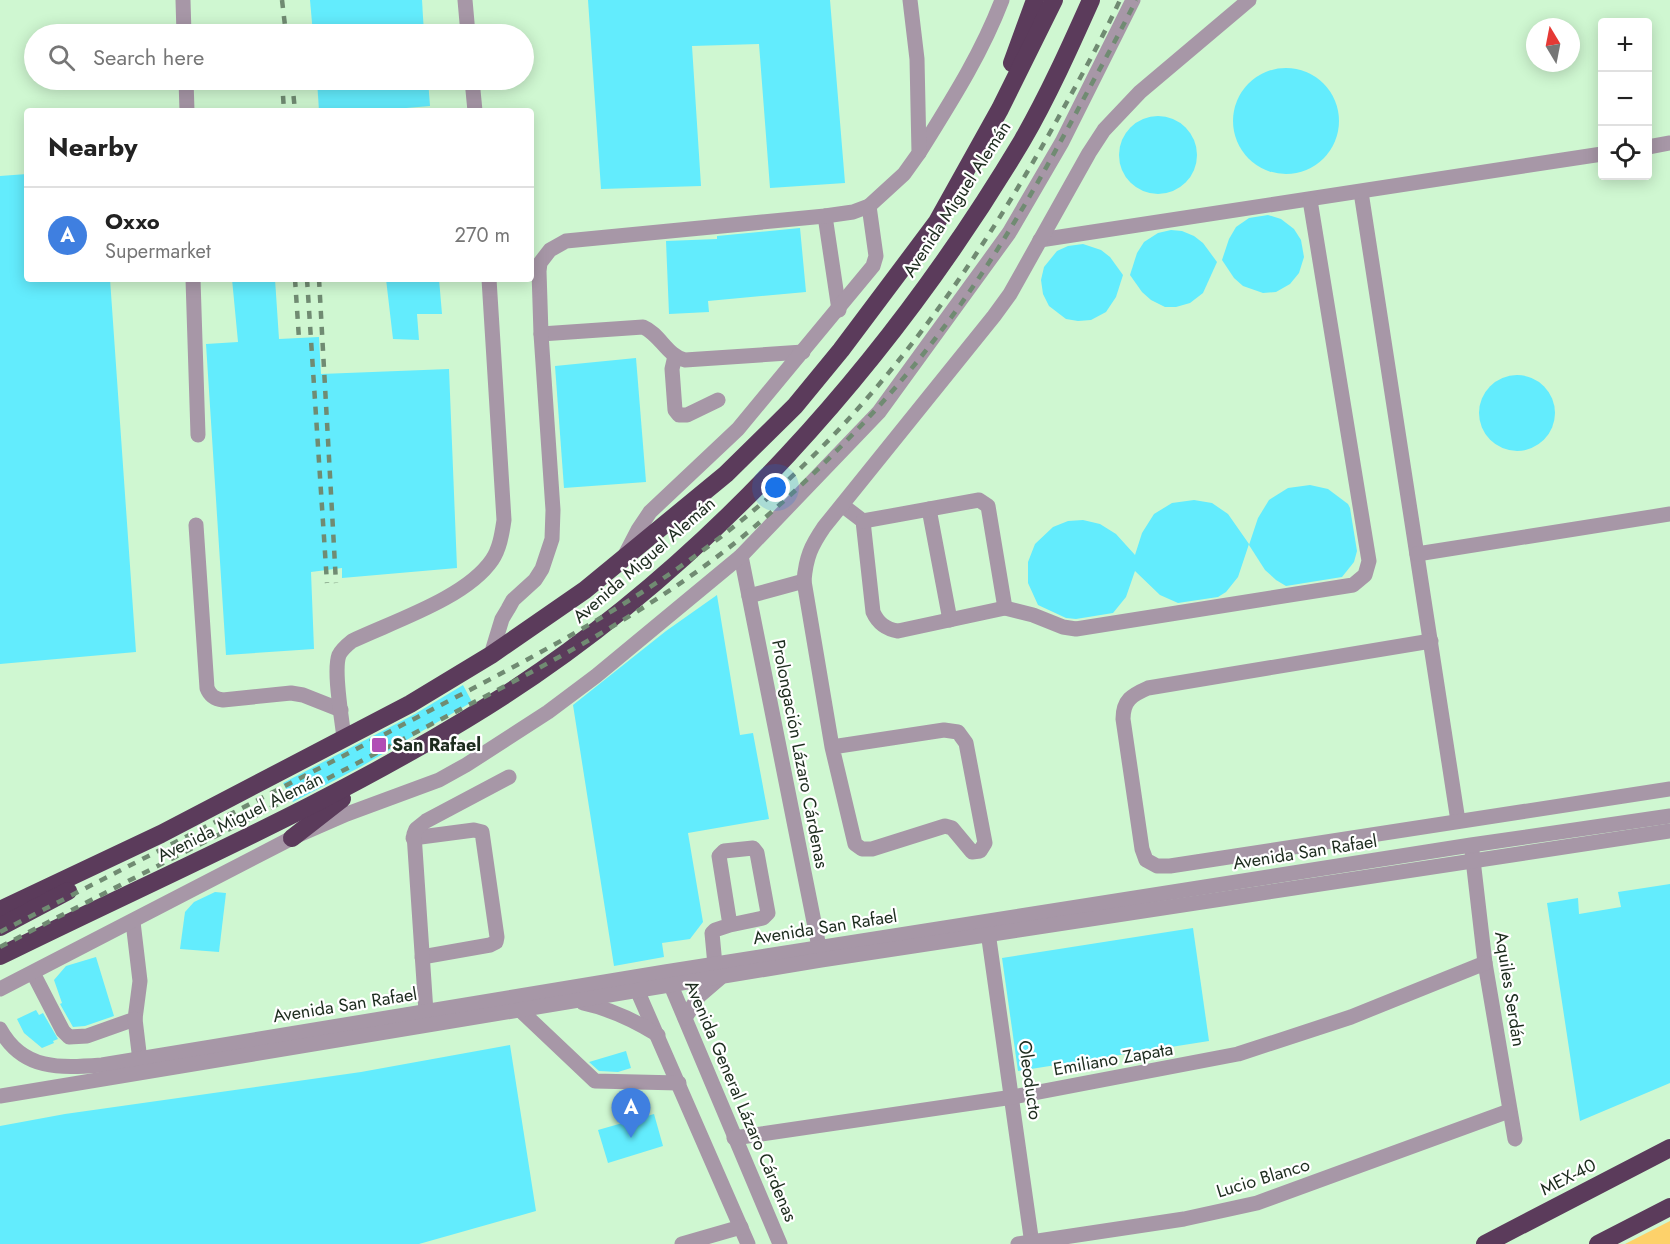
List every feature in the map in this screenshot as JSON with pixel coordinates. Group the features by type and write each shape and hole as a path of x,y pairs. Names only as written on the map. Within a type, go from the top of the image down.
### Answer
{"highway":[{"path":"1000,109 1012,59 1035,0"},
{"name":"Avenida Miguel Alemán","path":"0,910 162,834 410,704 491,655 585,590 726,474 795,406 841,350 937,222 1000,109 1054,0"},
{"name":"Avenida Miguel Alemán","path":"0,956 256,835 379,770 487,707 567,653 626,608 712,530 762,480 842,394 907,313 972,219 1023,139 1091,0"},
{"path":"292,838 379,770"},
{"path":"0,927 120,863 162,834"},
{"name":"MEX-40","path":"1485,1244 1670,1148"},
{"path":"1598,1244 1670,1207"}],"street":[{"path":"183,0 184,24"},
{"path":"465,0 467,24"},
{"path":"910,0 917,59 919,153"},
{"path":"491,655 502,619 513,600 539,574 552,539 553,510 539,271 545,255 556,245 566,241 825,216 853,212 869,206 904,174 919,153 966,78 993,24 1002,0"},
{"path":"0,989 292,838 347,814 430,784 466,765 548,712 596,676 741,556 879,412 1009,233 1062,142 1133,0"},
{"path":"832,747 944,730 958,732 966,743 985,843 980,851 972,852 952,828 945,826 872,849 862,849 855,844 832,747 804,581 806,560 813,543 842,505 973,344 1010,294 1089,153 1120,111 1249,0"},
{"path":"186,90 187,108"},
{"path":"473,90 475,108"},
{"path":"1652,146 1670,143"},
{"path":"1040,240 1598,155"},
{"path":"1361,192 1458,821"},
{"path":"842,505 863,521 873,612 877,621 889,630 898,631 1005,608 1076,629 1353,585 1365,575 1369,561 1311,200"},
{"path":"622,559 650,512 731,436 875,263 869,206"},
{"path":"825,216 838,310"},
{"path":"193,282 198,435"},
{"path":"344,738 340,710 338,661 343,648 352,640 459,590 476,578 493,558 501,540 504,519 489,282"},
{"path":"541,334 643,327 650,330 675,356 690,360 803,352"},
{"path":"675,356 672,369 675,410 679,415 687,415 717,400"},
{"path":"863,521 928,508 980,500 984,502 988,506 1005,608"},
{"path":"928,508 950,620"},
{"path":"1417,554 1670,514"},
{"path":"196,525 209,693 223,700 284,693 297,694 340,710"},
{"name":"Prolongación Lázaro Cárdenas","path":"741,556 820,954"},
{"path":"748,596 804,581"},
{"path":"1431,642 1148,688 1129,698 1125,704 1124,719 1142,849 1146,860 1151,864 1164,867 1670,789"},
{"path":"426,1012 413,838 416,829 426,821 509,777"},
{"name":"Avenida San Rafael","path":"0,1096 140,1066 426,1012 668,979 1472,853 1670,816"},
{"path":"413,838 474,830 482,832 497,937 496,942 490,945 422,957"},
{"name":"Avenida San Rafael","path":"1472,853 1670,831"},
{"path":"685,1018 719,971 712,933 730,925 763,918 768,913 757,853 755,849 749,847 724,851 719,856 730,925"},
{"name":"Aquiles Serdán","path":"1472,853 1485,963 1515,1139"},
{"path":"133,922 139,973 135,1019 140,1066"},
{"name":"Oleoducto","path":"988,928 1012,1097 1027,1243"},
{"name":"Emiliano Zapata","path":"734,1138 1012,1097 1238,1054 1351,1017 1485,963"},
{"path":"33,973 69,1037 87,1035 135,1019"},
{"name":"Avenida General Lázaro Cárdenas","path":"668,979 780,1244"},
{"path":"635,984 748,1244"},
{"name":"Avenida San Rafael","path":"0,1029 5,1038 27,1057 54,1067 140,1066 575,1001 635,984"},
{"path":"575,1001 608,1008 658,1035"},
{"path":"520,1010 595,1081 679,1083"},
{"name":"Lucio Blanco","path":"1027,1243 1184,1219 1257,1203 1509,1111"},
{"path":"682,1244 741,1227"}],"shaded area":[{"path":"1670,1221 1670,1244 1625,1244"}],"building":[{"path":"310,0 422,0 423,24 312,24"},
{"path":"588,0 830,0 845,183 770,188 759,44 692,46 701,186 601,189"},
{"path":"1286,68 1306,72 1323,84 1335,101 1339,121 1335,141 1323,158 1306,170 1286,174 1266,170 1249,158 1237,141 1233,121 1237,101 1249,84 1266,72"},
{"path":"318,90 429,90 430,106 319,108"},
{"path":"1158,116 1173,119 1186,127 1194,140 1197,155 1194,170 1186,183 1173,191 1158,194 1143,191 1130,183 1122,170 1119,155 1122,140 1130,127 1143,119"},
{"path":"24,174 24,282 110,282 136,652 0,664 0,176"},
{"path":"1268,215 1281,219 1294,229 1301,240 1304,257 1299,273 1290,284 1276,292 1263,293 1243,286 1234,278 1222,260 1236,227 1249,218"},
{"path":"800,228 806,292 708,301 709,312 669,314 666,241 717,239 717,236"},
{"path":"1171,230 1182,231 1194,236 1203,243 1217,262 1203,293 1190,303 1165,307 1142,292 1130,275 1137,253 1144,242 1158,233"},
{"path":"1083,244 1101,250 1110,257 1123,275 1116,297 1106,312 1091,320 1078,321 1066,319 1049,306 1043,294 1041,280 1044,267 1057,251 1068,246"},
{"path":"232,282 275,282 279,339 319,337 321,374 449,369 457,568 342,578 342,568 311,572 314,649 226,655 206,344 238,342"},
{"path":"386,282 439,282 442,314 417,314 419,340 393,339"},
{"path":"636,358 646,482 564,488 555,366"},
{"path":"1517,375 1532,378 1544,386 1552,398 1555,413 1552,428 1544,440 1532,448 1517,451 1502,448 1490,440 1482,428 1479,413 1482,398 1490,386 1502,378"},
{"path":"1310,485 1328,489 1348,504 1357,551 1354,562 1342,577 1286,586 1265,570 1249,545 1258,518 1269,500 1288,488"},
{"path":"1194,500 1212,503 1228,514 1249,544 1238,577 1226,592 1218,597 1178,603 1160,595 1135,571 1126,597 1113,613 1076,619 1066,618 1038,605 1028,583 1028,562 1035,544 1053,527 1068,521 1083,520 1100,524 1116,534 1135,555 1142,533 1154,514 1172,503"},
{"path":"717,595 740,735 753,733 769,819 688,833 703,922 690,939 662,943 664,957 614,966 573,705 666,631"},
{"path":"463,685 472,702 362,766 293,802 283,783 415,714"},
{"path":"1670,884 1670,1083 1580,1121 1547,903 1578,898 1579,914 1621,907 1618,892"},
{"path":"215,892 226,893 219,952 180,949 185,912 194,902"},
{"path":"1193,928 1209,1041 1018,1071 1002,958"},
{"path":"96,957 114,1016 85,1026 73,1027 60,1004 62,1003 54,980 66,966"},
{"path":"36,1010 39,1015 43,1013 58,1039 42,1048 24,1033 17,1019"},
{"path":"510,1045 536,1211 419,1244 0,1244 0,1126 65,1114 361,1072"},
{"path":"626,1051 631,1068 618,1072 599,1071 589,1062"},
{"path":"654,1114 663,1146 608,1163 598,1130"}],"railway":[{"path":"282,0 285,24"},
{"path":"0,932 536,655 659,581 737,524 786,482 833,436 917,338 991,232 1025,176 1082,75 1120,0"},
{"path":"0,947 321,782 596,636 677,585 716,558 753,528 827,460 874,412 957,309 1028,200 1136,0"},
{"path":"283,90 284,108"},
{"path":"293,90 295,108"},
{"path":"295,282 299,339"},
{"path":"307,282 327,583"},
{"path":"319,282 336,583"}],"place":[{"name":"San Rafael","path":"379,745"},
{"name":"Oxxo","path":"631,1138"}]}
